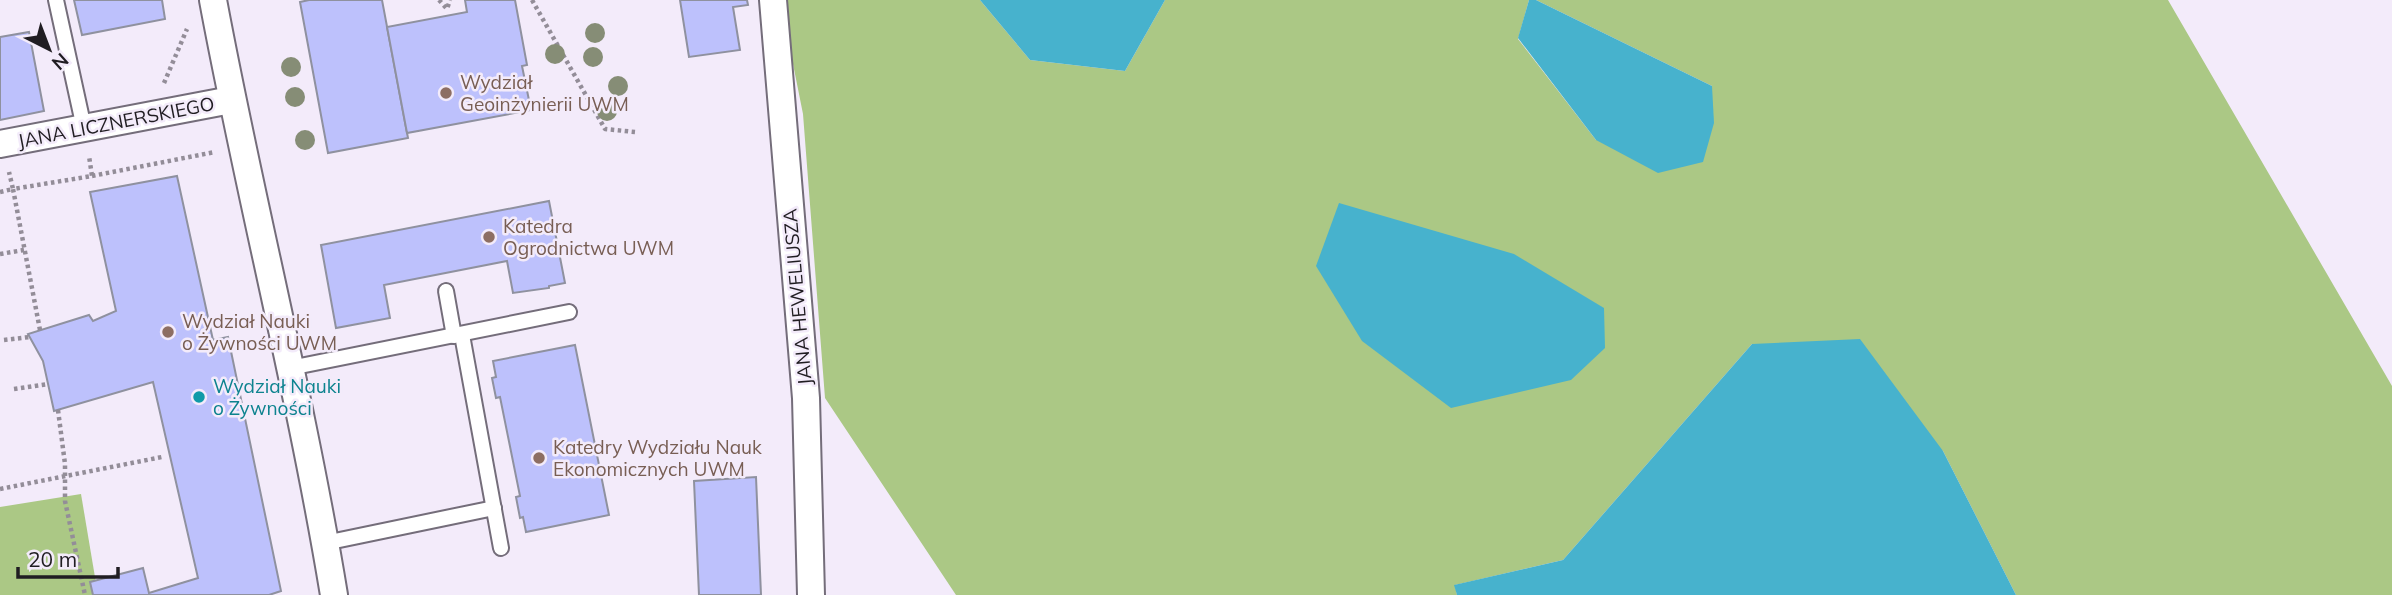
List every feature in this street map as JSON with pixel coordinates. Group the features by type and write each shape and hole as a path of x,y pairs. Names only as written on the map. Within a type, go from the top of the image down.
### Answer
{"street":[{"path":"213,0 231,100 290,368 334,595"},
{"name":"JANA HEWELIUSZA","path":"773,0 806,398 811,595"},
{"name":"JANA LICZNERSKIEGO","path":"0,144 231,100"}],"lane":[{"path":"56,0 84,128"},
{"path":"446,291 458,335 501,548"},
{"path":"290,368 569,312"},
{"path":"325,543 494,508"}],"path":[{"path":"439,0 447,9 450,0"},
{"path":"532,0 605,129 635,132"},
{"path":"161,91 189,24"},
{"path":"84,128 92,176"},
{"path":"0,192 216,152"},
{"path":"13,189 40,330"},
{"path":"0,254 24,250"},
{"path":"4,340 30,337"},
{"path":"14,389 48,384"},
{"path":"58,410 65,500 85,595"},
{"path":"0,489 162,457"}],"green space":[{"path":"784,0 980,0 1030,60 1125,71 1165,0 1529,0 1518,39 1596,140 1712,86 1536,0 2168,0 2392,386 2392,595 2016,595 1943,451 1752,344 1563,560 1455,585 1457,595 956,595 825,398 803,114 783,14"},
{"path":"81,494 98,595 0,595 0,507"}],"water":[{"path":"980,0 1165,0 1125,71 1030,60"},
{"path":"1529,0 1536,0 1712,86 1714,123 1703,162 1658,173 1596,140 1518,38"},
{"path":"1339,203 1514,254 1604,308 1605,348 1571,380 1451,408 1362,341 1316,266"},
{"path":"1860,339 1943,451 2016,595 1457,595 1454,585 1563,560 1752,344"}],"building":[{"path":"74,0 162,0 165,19 82,35"},
{"path":"382,0 408,138 328,153 300,2"},
{"path":"465,0 515,0 527,65 522,66 531,110 407,133 387,27 467,12"},
{"path":"680,0 747,0 748,5 733,7 740,50 689,57"},
{"path":"29,32 44,111 0,120 0,37"},
{"name":"Wydział Nauki o Żywności","path":"177,176 213,340 228,337 281,591 269,595 93,595 90,582 143,568 149,593 198,578 153,382 54,411 43,361 28,334 89,315 93,321 116,311 90,192"},
{"path":"549,201 565,283 513,293 507,261 384,285 390,318 336,328 321,245"},
{"path":"575,345 609,515 526,532 523,517 520,518 516,497 520,496 500,397 496,398 492,378 496,377 493,361"},
{"path":"756,477 761,595 699,595 694,481"}],"place":[{"name":"Wydział Geoinżynierii UWM","path":"446,93"},
{"name":"Katedra Ogrodnictwa UWM","path":"489,237"},
{"name":"Wydział Nauki o Żywności UWM","path":"168,332"},
{"name":"Wydział Nauki o Żywności","path":"199,397"},
{"name":"Katedry Wydziału Nauk Ekonomicznych UWM","path":"539,458"}]}
